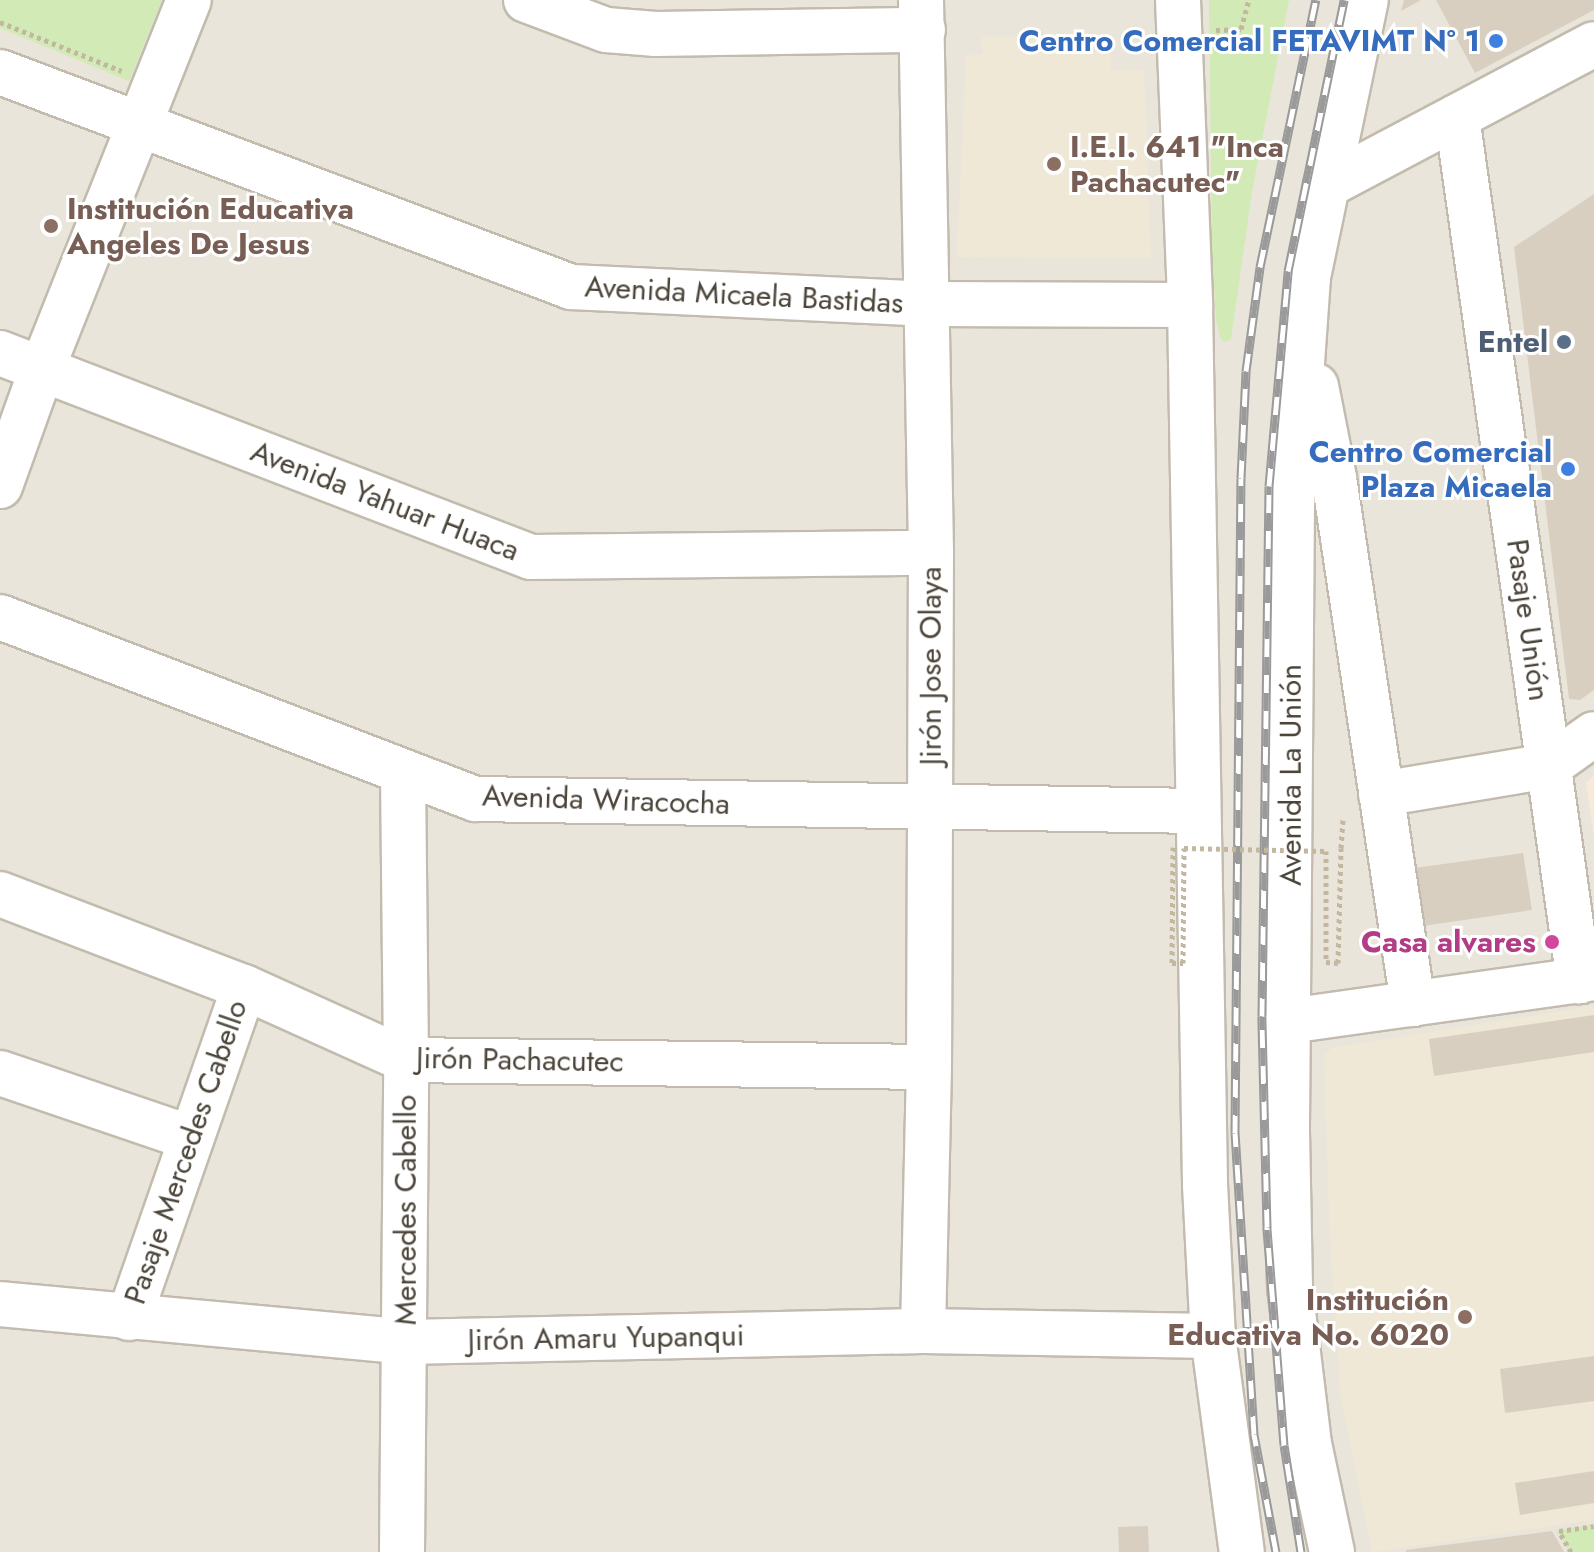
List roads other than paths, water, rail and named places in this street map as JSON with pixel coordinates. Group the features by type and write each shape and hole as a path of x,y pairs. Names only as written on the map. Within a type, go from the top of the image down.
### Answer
{"street":[{"path":"0,486 42,369 189,0"},
{"path":"526,0 606,30 656,34 922,15"},
{"name":"Avenida La Unión","path":"1332,1552 1309,1444 1290,1288 1292,506 1308,277 1366,0"},
{"name":"Jirón Jose Olaya","path":"922,15 931,553 929,1067 923,1331"},
{"path":"1179,15 1190,305 1205,1185 1213,1336 1242,1552"},
{"path":"1326,186 1594,44"},
{"name":"Avenida Micaela Bastidas","path":"0,72 571,287 926,304 1190,305"},
{"name":"Pasaje Unión","path":"1457,117 1549,766 1586,979"},
{"path":"1305,328 1334,478 1413,1004"},
{"name":"Avenida Yahuar Huaca","path":"0,353 531,557 931,553"},
{"name":"Avenida Wiracocha","path":"0,617 475,799 931,809 1198,811"},
{"path":"1383,805 1549,766 1594,734"},
{"name":"Mercedes Cabello","path":"402,1552 406,1342 403,772"},
{"name":"Jirón Pachacutec","path":"0,894 244,987 406,1060 929,1067"},
{"path":"1289,1021 1586,979"},
{"name":"Pasaje Mercedes Cabello","path":"129,1318 244,987"},
{"path":"0,1073 191,1138"},
{"name":"Jirón Amaru Yupanqui","path":"0,1304 406,1342 923,1331 1213,1336"}],"railway":[{"path":"1276,1552 1254,1434 1235,1133 1241,478 1246,371 1260,267 1316,0"},
{"path":"1301,1552 1284,1445 1267,1227 1262,1016 1269,486 1288,271 1344,0"}],"place":[{"name":"Centro Comercial FETAVIMT N° 1","path":"1496,41"},
{"name":"I.E.I. 641 \"Inca Pachacutec\"","path":"1054,164"},
{"name":"Institución Educativa Angeles De Jesus","path":"51,226"},
{"name":"Entel","path":"1564,342"},
{"name":"Centro Comercial Plaza Micaela","path":"1568,469"},
{"name":"Casa alvares","path":"1552,942"},
{"name":"Institución Educativa No. 6020","path":"1465,1317"}]}
